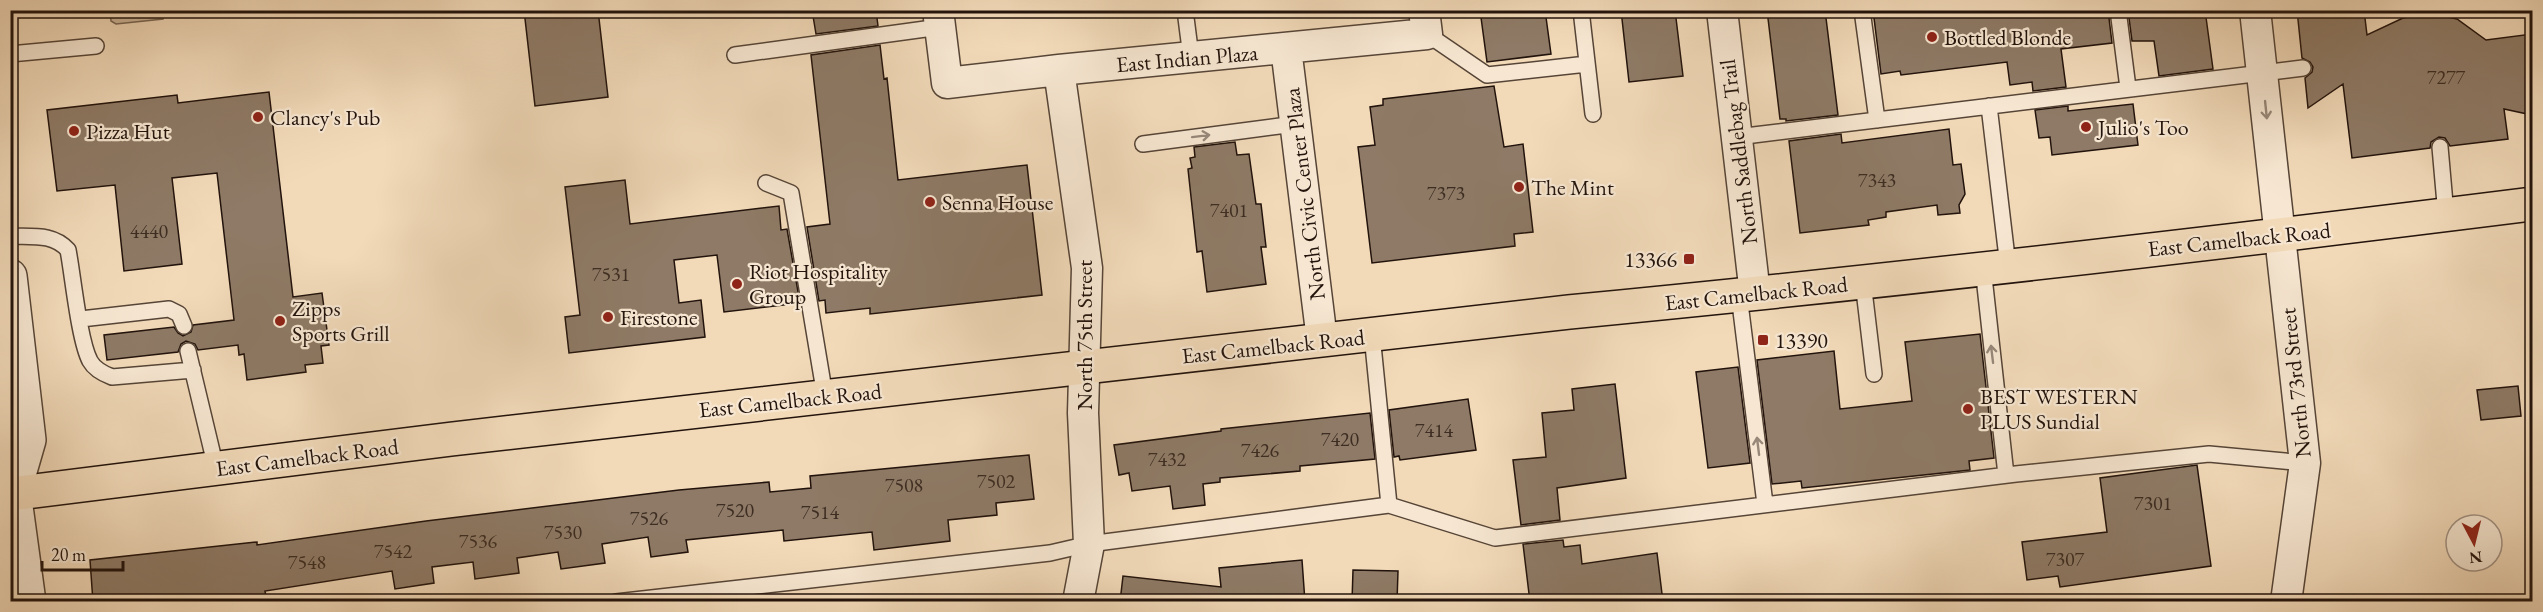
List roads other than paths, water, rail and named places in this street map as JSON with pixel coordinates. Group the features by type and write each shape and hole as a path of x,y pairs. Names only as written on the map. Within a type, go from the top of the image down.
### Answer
{"main road":[{"name":"East Camelback Road","path":"11,491 1322,340 2279,236 2532,204"}],"street":[{"name":"North Saddlebag Trail","path":"1722,10 1737,137 1747,295"},
{"name":"North 73rd Street","path":"2255,10 2305,463 2286,602"},
{"name":"East Indian Plaza","path":"939,19 947,83 1286,48 1425,22"},
{"name":"North Civic Center Plaza","path":"1286,48 1322,340"},
{"name":"North 75th Street","path":"1059,70 1087,268 1083,413 1089,544 1078,602"},
{"path":"10,276 28,440 11,491 29,602"}],"lane":[{"path":"1185,10 1191,57"},
{"path":"1581,10 1593,114"},
{"path":"1862,10 1876,120"},
{"path":"2118,10 2128,88"},
{"path":"735,55 939,19"},
{"path":"1425,22 1487,75 1587,64"},
{"path":"10,54 96,46"},
{"path":"1737,137 2303,68"},
{"path":"1989,106 2006,475"},
{"path":"1143,144 1295,124"},
{"path":"2440,147 2446,215"},
{"path":"766,183 791,193 825,396"},
{"path":"10,236 50,237 60,241 68,250 90,361 100,372 112,377 193,370"},
{"path":"1863,282 1874,374"},
{"path":"1747,295 1765,504"},
{"path":"81,319 169,309 179,314 184,326"},
{"path":"1372,335 1389,505"},
{"path":"188,351 216,468"},
{"path":"616,602 1050,553 1089,544 1389,505 1495,538 2006,475 2209,454 2305,463"}],"place":[{"name":"Bottled Blonde","path":"1932,37"},
{"name":"Clancy's Pub","path":"258,117"},
{"name":"Julio's Too","path":"2086,127"},
{"name":"Pizza Hut","path":"74,131"},
{"name":"The Mint","path":"1519,187"},
{"name":"Senna House","path":"930,202"},
{"name":"13366","path":"1689,259"},
{"name":"Riot Hospitality Group","path":"737,284"},
{"name":"Firestone","path":"608,317"},
{"name":"Zipps Sports Grill","path":"280,321"},
{"name":"13390","path":"1763,340"},
{"name":"BEST WESTERN PLUS Sundial","path":"1968,409"}]}
